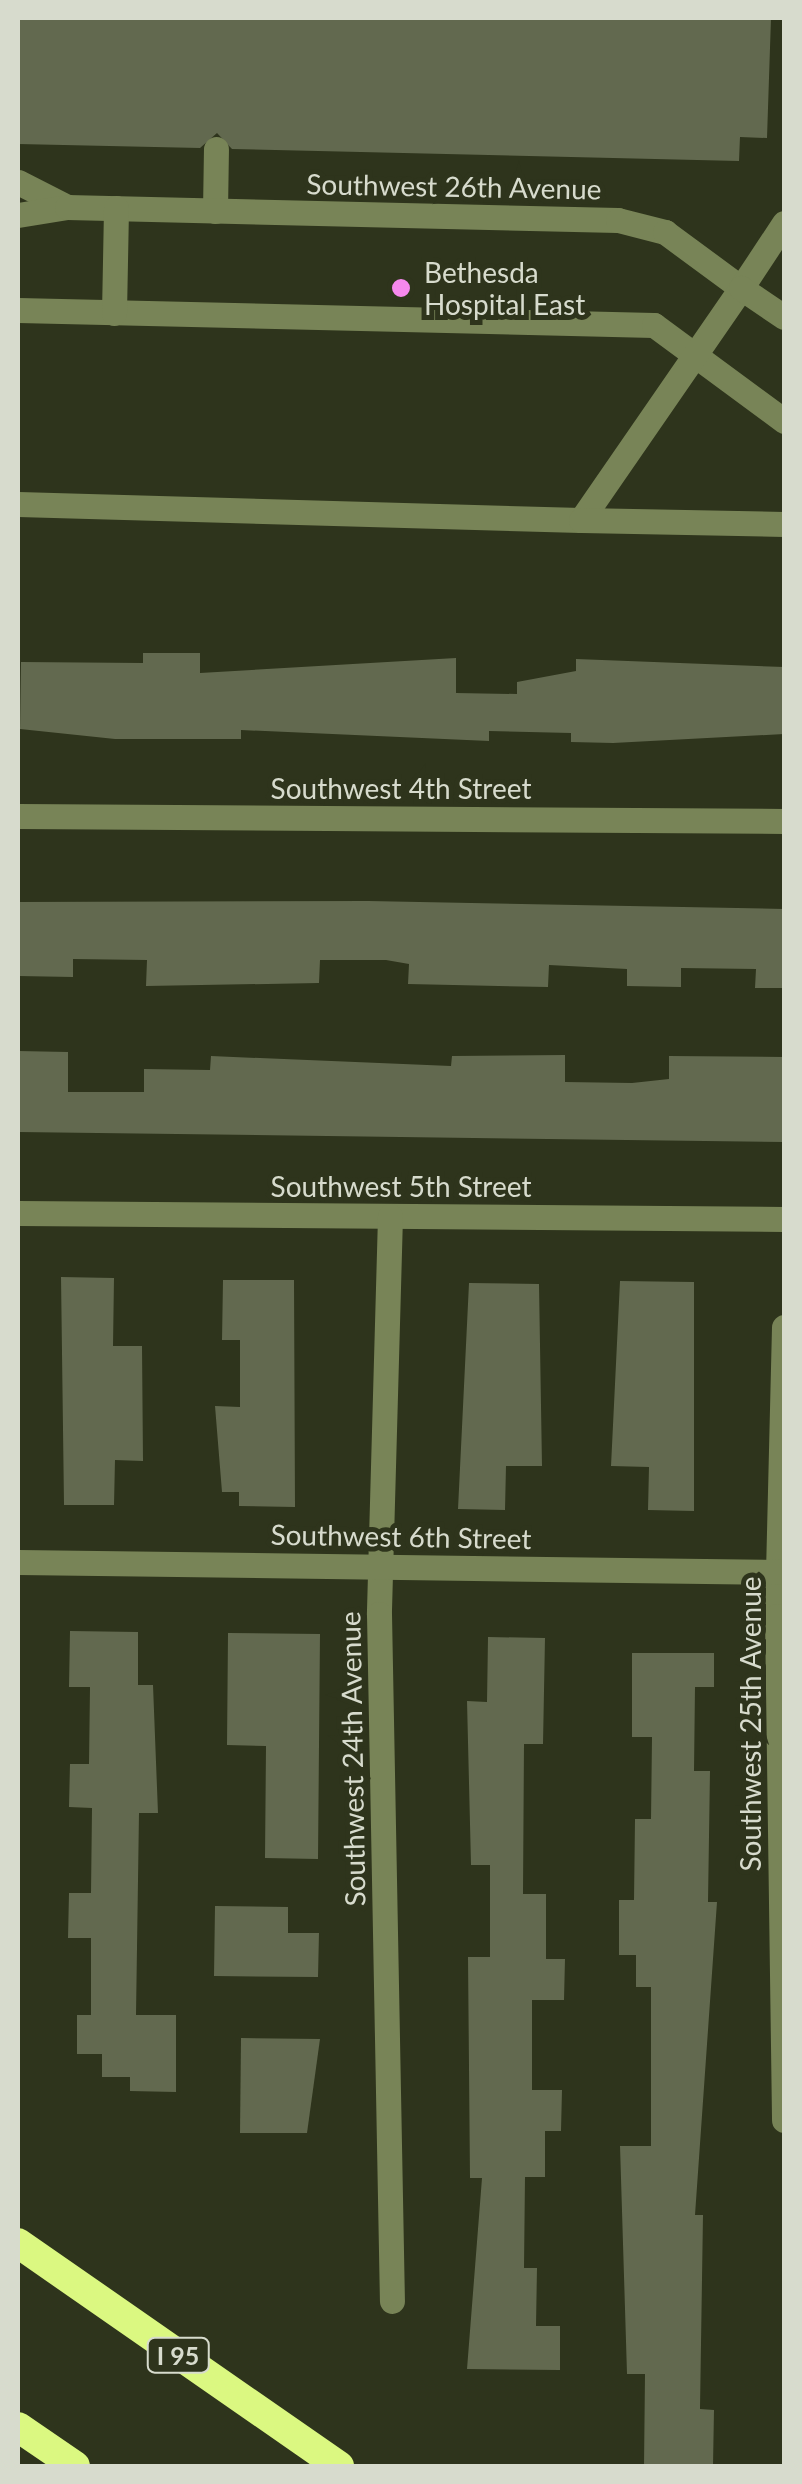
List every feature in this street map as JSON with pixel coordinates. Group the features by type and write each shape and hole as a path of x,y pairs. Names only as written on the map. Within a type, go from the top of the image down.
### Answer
{"highway":[{"name":"I 95","path":"18,2244 338,2466"},
{"path":"18,2427 75,2466"}],"street":[{"path":"215,211 216,148"},
{"name":"Southwest 26th Avenue","path":"18,182 67,207"},
{"name":"Southwest 26th Avenue","path":"18,215 67,207 618,220 666,232 784,317"},
{"path":"114,313 116,208"},
{"path":"581,520 784,222"},
{"path":"18,310 654,326 784,421"},
{"path":"18,504 784,524"},
{"name":"Southwest 4th Street","path":"18,816 784,821"},
{"name":"Southwest 5th Street","path":"18,1213 784,1219"},
{"name":"Southwest 24th Avenue","path":"390,1216 381,1565 392,2301"},
{"name":"Southwest 25th Avenue","path":"784,1327 784,2120"},
{"name":"Southwest 6th Street","path":"18,1562 781,1571"}],"building":[{"path":"18,18 771,18 767,138 740,137 739,161 232,149 217,133 200,148 18,144"},
{"path":"143,653 200,653 200,673 456,658 456,693 517,694 517,682 576,671 576,659 784,667 784,734 613,743 571,742 571,733 489,731 489,741 241,730 241,739 115,739 20,729 21,662 143,663"},
{"path":"368,901 784,909 784,988 755,988 756,969 681,968 681,987 627,986 627,969 549,965 548,987 408,984 409,964 386,960 320,960 319,983 146,986 147,960 73,959 73,977 18,976 18,902"},
{"path":"18,1051 68,1052 68,1092 144,1092 144,1069 210,1070 211,1056 451,1066 452,1056 565,1055 565,1082 632,1083 669,1079 669,1056 784,1057 784,1142 18,1132"},
{"path":"61,1277 114,1278 113,1346 142,1346 143,1461 115,1460 114,1505 64,1505"},
{"path":"223,1280 294,1280 295,1507 239,1506 239,1492 222,1492 215,1406 240,1407 240,1340 222,1340"},
{"path":"620,1281 694,1282 694,1511 648,1510 649,1467 611,1466"},
{"path":"469,1283 539,1284 542,1466 506,1466 505,1510 458,1509"},
{"path":"70,1631 138,1632 138,1685 153,1685 158,1813 139,1813 136,2015 176,2015 176,2092 130,2091 130,2077 102,2077 102,2054 77,2054 77,2015 91,2015 91,1938 68,1938 69,1893 91,1893 92,1808 69,1807 70,1764 89,1764 90,1687 69,1687"},
{"path":"228,1633 320,1634 318,1859 265,1858 266,1746 227,1745"},
{"path":"488,1637 545,1638 543,1744 524,1744 523,1894 546,1894 546,1959 565,1959 564,2000 532,2000 532,2090 562,2090 561,2131 545,2131 545,2177 525,2177 524,2268 537,2268 536,2326 560,2326 560,2370 467,2369 482,2178 470,2178 468,1957 490,1957 490,1865 471,1865 467,1701 487,1702"},
{"path":"632,1653 714,1653 714,1687 695,1687 694,1771 710,1771 708,1902 717,1902 695,2215 703,2215 700,2409 714,2410 713,2466 644,2466 645,2374 627,2374 620,2146 651,2146 651,1987 636,1987 636,1955 619,1955 619,1900 634,1900 635,1819 651,1819 652,1737 632,1737"},
{"path":"215,1906 288,1907 288,1933 319,1933 318,1977 214,1976"},
{"path":"241,2038 320,2039 307,2133 240,2133"}],"place":[{"name":"Bethesda Hospital East","path":"401,288"}]}
